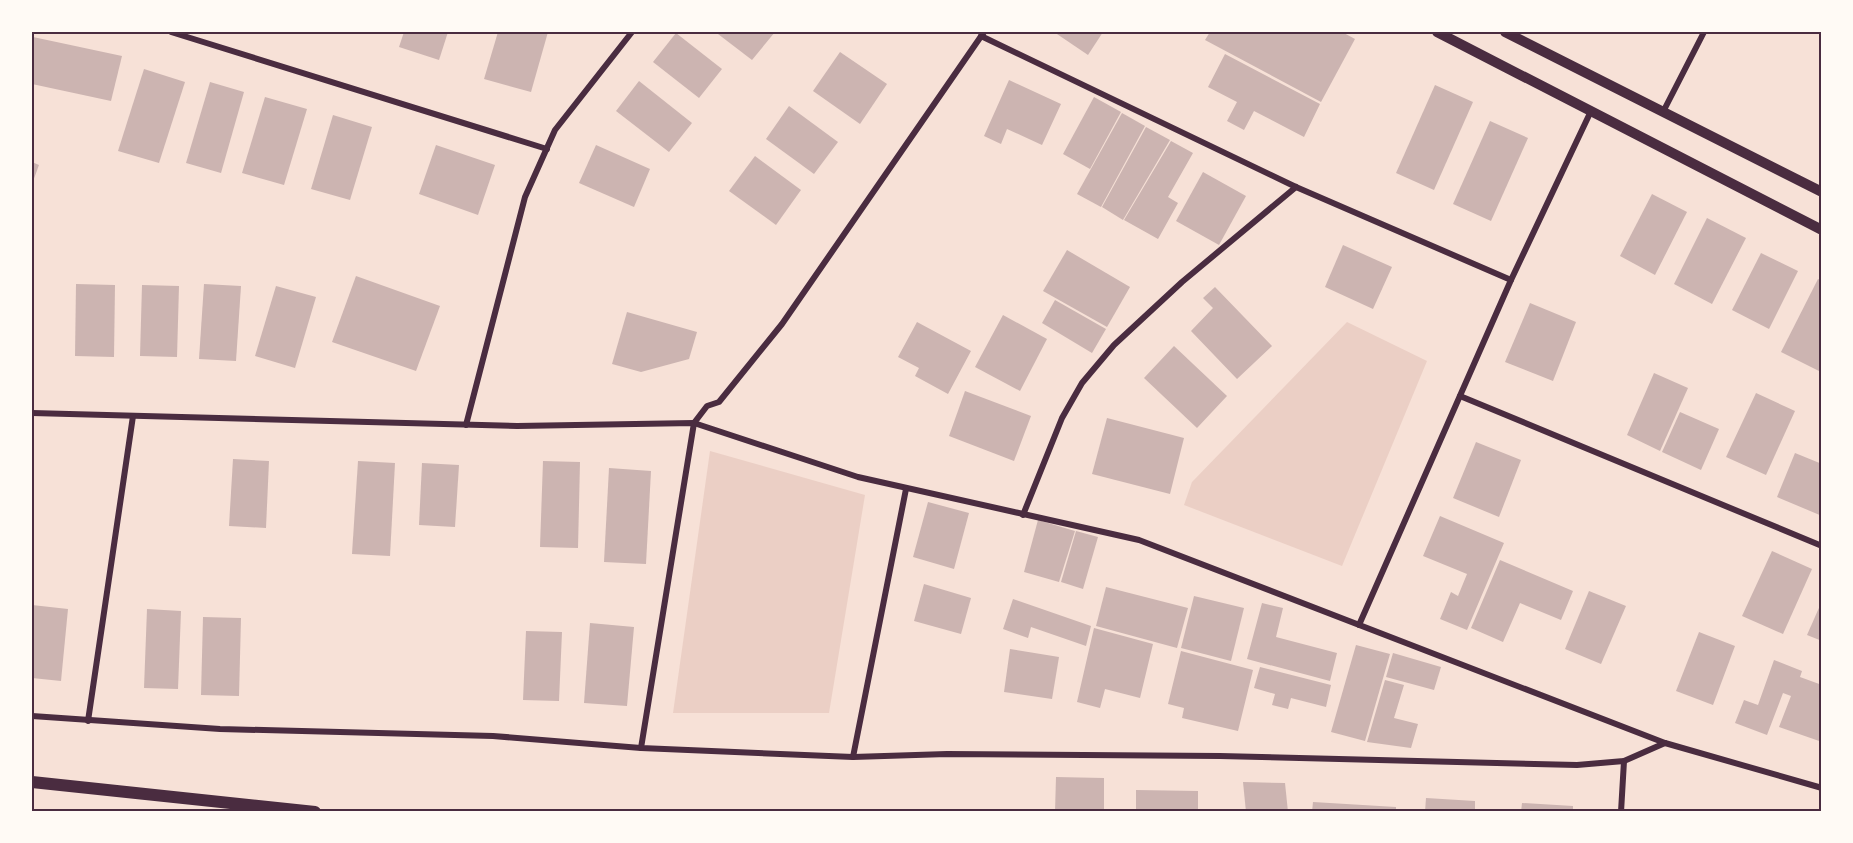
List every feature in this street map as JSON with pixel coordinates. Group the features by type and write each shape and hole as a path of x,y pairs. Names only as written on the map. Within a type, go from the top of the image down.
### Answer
{"main road":[{"path":"32,782 315,812"}],"street":[{"path":"171,32 547,149"},
{"path":"466,424 525,197 555,130 632,32"},
{"path":"1437,32 1821,230"},
{"path":"1505,32 1821,192"},
{"path":"1663,112 1704,32"},
{"path":"641,748 694,423 707,406 718,402 783,324 982,34 1296,187 1511,279"},
{"path":"1359,625 1511,279 1591,111"},
{"path":"1023,515 1062,418 1082,383 1114,345 1182,282 1296,187"},
{"path":"1460,396 1821,546"},
{"path":"32,413 517,426 694,423 858,477 1139,540 1665,743 1821,788"},
{"path":"88,721 133,416"},
{"path":"853,757 906,489"},
{"path":"32,717 220,729 493,736 641,748 853,757 947,754 1220,756 1577,765 1624,761 1665,743"},
{"path":"1621,812 1624,761"}],"shaded area":[{"path":"1347,322 1427,361 1342,566 1184,505 1192,482"},
{"path":"710,451 865,495 829,713 673,713"}],"building":[{"path":"404,32 448,32 439,60 399,47"},
{"path":"498,32 548,32 531,92 484,79"},
{"path":"720,32 775,32 752,60 718,34"},
{"path":"1054,32 1103,32 1088,55"},
{"path":"1210,32 1342,32 1355,39 1321,102 1205,40"},
{"path":"676,33 722,69 699,98 653,62"},
{"path":"33,37 122,56 111,101 32,84"},
{"path":"840,52 887,84 860,124 813,91"},
{"path":"1225,54 1320,104 1304,137 1254,111 1244,130 1227,121 1237,102 1208,87"},
{"path":"144,69 185,82 159,163 118,151"},
{"path":"1009,80 1061,104 1042,145 1007,129 1001,144 984,136"},
{"path":"639,81 692,123 669,152 616,111"},
{"path":"210,82 244,92 221,173 186,163"},
{"path":"1435,85 1473,102 1434,190 1396,173"},
{"path":"265,97 307,109 284,185 242,173"},
{"path":"1094,97 1121,112 1090,169 1063,154"},
{"path":"789,106 838,142 814,174 766,139"},
{"path":"1122,113 1145,126 1101,207 1077,194"},
{"path":"333,115 372,127 350,200 311,189"},
{"path":"1490,121 1528,138 1491,221 1453,204"},
{"path":"1146,127 1170,140 1123,220 1102,207"},
{"path":"1171,141 1193,153 1168,197 1178,203 1158,239 1124,220"},
{"path":"436,145 495,165 478,215 419,194"},
{"path":"596,145 650,169 634,207 579,183"},
{"path":"755,156 801,190 776,225 729,191"},
{"path":"32,162 39,165 32,184"},
{"path":"1203,172 1246,196 1219,245 1176,221"},
{"path":"1652,194 1687,212 1655,275 1620,256"},
{"path":"1707,218 1746,238 1712,304 1674,284"},
{"path":"1343,245 1392,267 1373,309 1325,287"},
{"path":"1067,250 1130,287 1107,327 1043,291"},
{"path":"1761,253 1798,271 1769,329 1732,310"},
{"path":"356,276 440,306 416,371 332,342"},
{"path":"1818,279 1822,281 1822,366 1819,371 1781,352"},
{"path":"76,284 115,285 114,357 75,356"},
{"path":"204,284 241,286 236,361 199,359"},
{"path":"142,285 179,286 177,357 140,356"},
{"path":"276,286 316,297 295,368 255,356"},
{"path":"1215,287 1272,346 1237,379 1191,331 1213,308 1203,298"},
{"path":"1055,300 1106,329 1092,353 1042,323"},
{"path":"1530,303 1576,322 1553,381 1505,362"},
{"path":"627,312 697,332 689,359 641,372 612,364"},
{"path":"1003,315 1047,339 1020,391 975,367"},
{"path":"917,322 971,351 948,394 915,376 919,368 898,357"},
{"path":"1174,346 1227,396 1197,428 1144,378"},
{"path":"1654,373 1688,388 1660,451 1627,435"},
{"path":"965,391 1031,416 1014,461 949,436"},
{"path":"1756,393 1795,411 1766,475 1726,457"},
{"path":"1680,412 1719,429 1701,470 1662,452"},
{"path":"1107,418 1184,438 1170,494 1092,474"},
{"path":"1476,442 1521,460 1499,517 1453,498"},
{"path":"1795,453 1822,464 1822,516 1777,497"},
{"path":"233,459 269,461 266,528 229,526"},
{"path":"358,461 395,463 390,556 352,554"},
{"path":"543,461 580,462 578,548 540,547"},
{"path":"422,463 459,465 455,527 419,525"},
{"path":"609,468 651,471 646,564 604,562"},
{"path":"928,502 969,513 954,569 913,557"},
{"path":"1440,516 1504,543 1467,630 1440,619 1451,592 1458,596 1467,574 1423,556"},
{"path":"1038,520 1075,531 1059,582 1024,572"},
{"path":"1076,531 1098,537 1083,589 1061,582"},
{"path":"1772,551 1812,569 1783,634 1742,616"},
{"path":"1500,560 1573,591 1561,620 1520,603 1503,642 1471,628"},
{"path":"924,584 971,598 961,634 914,621"},
{"path":"1106,587 1188,608 1177,648 1096,626"},
{"path":"1589,591 1626,606 1601,664 1565,649"},
{"path":"1194,596 1244,608 1231,661 1181,648"},
{"path":"1013,599 1091,626 1086,646 1031,627 1028,638 1003,629"},
{"path":"1822,601 1822,641 1807,635"},
{"path":"1262,603 1283,608 1276,637 1337,653 1330,681 1247,659"},
{"path":"32,605 68,609 61,681 32,678"},
{"path":"147,609 181,611 178,689 144,688"},
{"path":"203,617 241,618 239,696 201,695"},
{"path":"590,623 634,627 627,706 584,703"},
{"path":"1094,628 1153,644 1140,698 1105,689 1100,708 1077,702"},
{"path":"526,631 562,632 559,701 523,700"},
{"path":"1699,632 1735,646 1713,705 1676,691"},
{"path":"1356,645 1390,654 1365,741 1331,732"},
{"path":"1010,649 1059,657 1052,699 1004,692"},
{"path":"1181,651 1253,670 1238,731 1182,718 1184,708 1168,704"},
{"path":"1393,653 1441,667 1434,690 1386,677"},
{"path":"1774,660 1802,671 1800,677 1822,685 1822,742 1779,727 1791,696 1783,693 1767,735 1735,723 1744,700 1758,705"},
{"path":"1260,667 1331,685 1326,707 1291,698 1288,709 1272,705 1275,694 1254,688"},
{"path":"1385,680 1404,685 1394,718 1418,724 1411,748 1367,742"},
{"path":"1056,777 1104,778 1104,812 1055,812"},
{"path":"1243,782 1285,783 1288,812 1246,812"},
{"path":"1136,790 1198,791 1198,812 1136,812"},
{"path":"1426,798 1475,801 1475,812 1425,812"},
{"path":"1313,802 1396,807 1396,812 1312,812"},
{"path":"1522,803 1573,806 1573,812 1521,812"}]}
